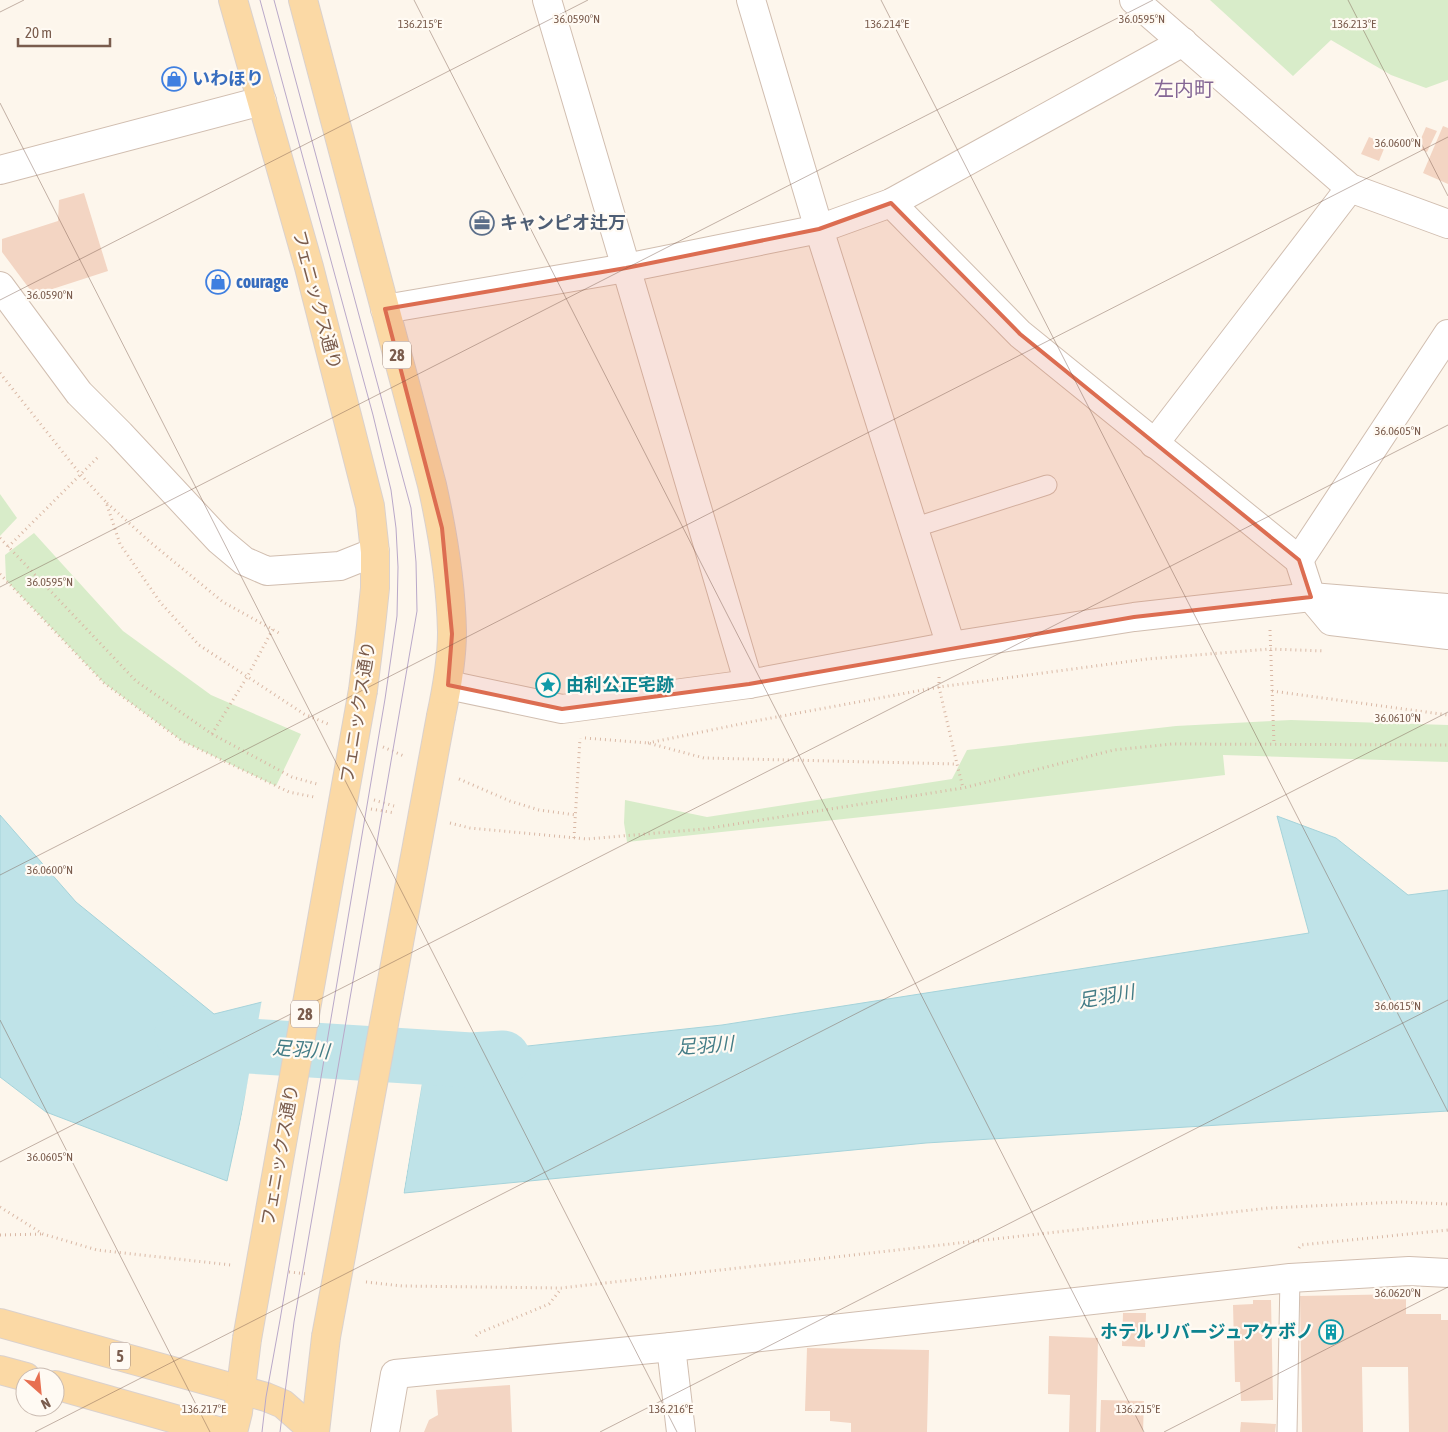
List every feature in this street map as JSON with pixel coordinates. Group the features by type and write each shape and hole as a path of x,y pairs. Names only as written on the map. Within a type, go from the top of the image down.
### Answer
{"main road":[{"name":"フェニックス通り","path":"233,0 310,267 370,506 375,552 375,588 363,690 247,1339 238,1412 233,1432"},
{"name":"28","path":"303,0 432,485 442,528 448,571 452,634 448,685 326,1338 315,1432"},
{"name":"5","path":"0,1323 241,1390 283,1404 315,1432"},
{"path":"0,1370 15,1374"},
{"path":"65,1388 221,1432"}],"street":[{"path":"547,0 749,684"},
{"path":"751,0 819,228 913,528 943,648"},
{"path":"1134,0 1350,188 1448,224"},
{"path":"385,309 626,268 819,228 891,203 1183,42"},
{"path":"0,170 262,101"},
{"path":"1154,444 1350,188"},
{"path":"891,203 1020,334 1299,560 1311,598 1331,621 1448,635"},
{"path":"0,286 79,393 219,540 244,561 267,571 340,566 375,552"},
{"path":"1299,560 1448,334"},
{"path":"448,685 562,709 749,684 943,648 1134,617 1311,598 1448,608"},
{"path":"385,1432 395,1374 671,1347 1293,1266 1448,1273"},
{"path":"671,1347 681,1432"}],"lane":[{"path":"913,528 1047,485"},
{"path":"1287,1432 1293,1266"}],"path":[{"path":"0,373 81,475 106,502 150,542 223,602 279,633"},
{"path":"8,547 120,434"},
{"path":"106,502 120,544 160,602 199,645 304,714 331,725"},
{"path":"0,574 104,684 182,741 289,792 318,798"},
{"path":"212,734 273,630"},
{"path":"943,648 939,687 963,788 1114,750 1172,744 1448,745"},
{"path":"1270,649 1274,744"},
{"path":"957,764 704,758 648,744 939,687 1147,659 1270,649 1329,651"},
{"path":"1272,692 1448,715"},
{"path":"574,838 580,738"},
{"path":"376,744 412,759"},
{"path":"457,778 510,801 539,810 576,815"},
{"path":"365,807 403,815"},
{"path":"441,822 470,828"},
{"path":"364,1281 402,1286 561,1288 1269,1208 1400,1202 1448,1204"},
{"path":"0,1207 43,1234 97,1250 232,1265"},
{"path":"1293,1266 1301,1244 1448,1230"},
{"path":"0,1234 43,1234"},
{"path":"288,1272 317,1276"},
{"path":"474,1337 479,1333 549,1304 561,1288"}],"highlighted area":[{"path":"891,203 1020,334 1299,560 1311,597 1134,617 749,684 562,709 448,685 452,634 442,528 385,309 626,268 819,229"}],"green space":[{"path":"1210,0 1448,0 1448,80 1426,88 1391,75 1331,40 1293,76"},
{"path":"0,494 17,518 0,536"},
{"path":"34,533 123,631 211,695 301,734 276,786 182,741 104,683 6,580 5,555"},
{"path":"1291,720 1448,725 1448,762 1223,755 1225,775 937,809 627,842 624,823 625,800 707,817 952,779 967,750 1176,726"}],"water":[{"path":"0,815 76,902 214,1014 266,1001 227,1181 46,1112 0,1077"},
{"path":"1277,816 1336,838 1408,895 1448,890 1448,1111 926,1143 404,1193 426,1057 722,1025 1309,933"}],"pier":[{"path":"266,998 268,1001 235,1154 262,999"},
{"path":"427,1054 403,1195 401,1192 424,1056"}],"building":[{"path":"1443,126 1448,128 1448,184 1423,173"},
{"path":"1426,127 1437,131 1427,152 1417,148"},
{"path":"1369,137 1386,144 1379,161 1361,154"},
{"path":"84,193 108,271 34,295 2,252 2,239 58,221 59,200"},
{"path":"1406,1294 1406,1314 1441,1314 1441,1320 1448,1320 1448,1432 1409,1432 1408,1367 1362,1367 1363,1432 1302,1432 1300,1296"},
{"path":"1253,1300 1271,1300 1273,1400 1241,1401 1240,1382 1235,1382 1233,1305 1253,1304"},
{"path":"1123,1313 1146,1313 1145,1347 1122,1346"},
{"path":"1049,1336 1098,1338 1096,1432 1069,1432 1070,1395 1048,1394"},
{"path":"807,1348 929,1350 927,1432 851,1432 851,1423 830,1421 830,1411 805,1411"},
{"path":"510,1385 512,1432 424,1432 429,1420 438,1415 436,1390"},
{"path":"1101,1400 1144,1401 1143,1432 1100,1432"},
{"path":"1241,1422 1276,1424 1275,1432 1240,1432"}],"waterway":[{"name":"足羽川","path":"182,1033 200,1043 471,1060 503,1058"}],"tram line":[{"path":"260,0 373,415 391,490 396,528 398,567 397,616 385,699 266,1397 262,1432"},
{"path":"274,0 411,508 416,562 417,611 294,1322 280,1432"}],"place":[{"name":"いわほり","path":"174,79"},
{"name":"キャンピオ辻万","path":"482,223"},
{"name":"courage","path":"218,282"},
{"name":"由利公正宅跡","path":"548,685"},
{"name":"ホテルリバージュアケボノ","path":"1331,1332"}],"district":[{"name":"左内町","path":"1184,89"}]}
